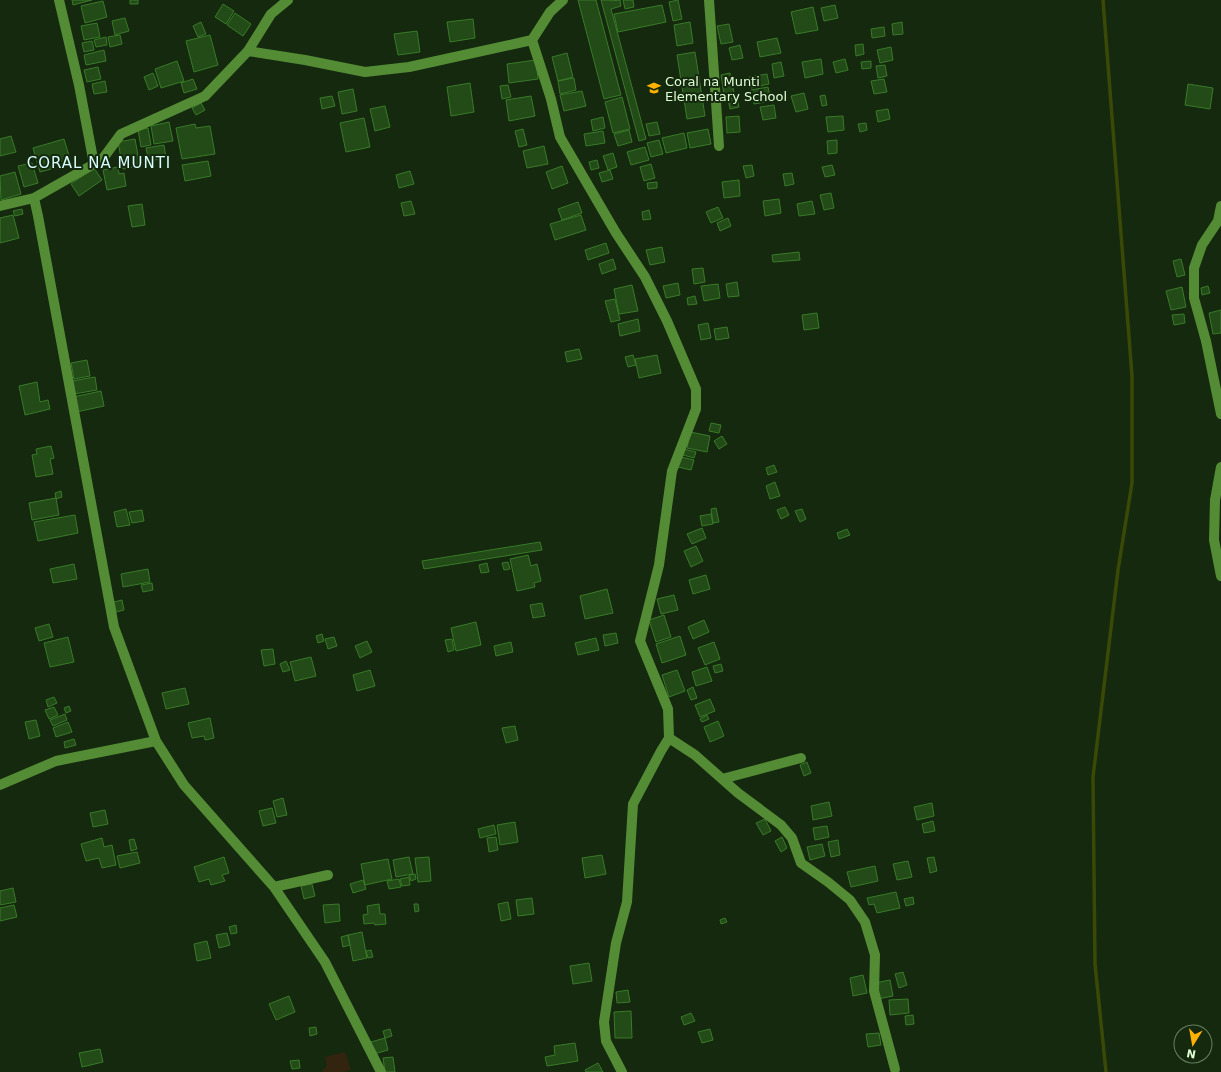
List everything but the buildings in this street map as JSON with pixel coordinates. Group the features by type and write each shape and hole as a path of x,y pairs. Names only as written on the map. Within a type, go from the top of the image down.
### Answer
{"street":[{"path":"59,0 79,85 94,164"},
{"path":"0,206 34,198 104,157 121,134 205,96 248,52 271,14 288,0"},
{"path":"248,52 305,60 365,72 409,67 532,40 550,12 563,0"},
{"path":"709,0 719,146"},
{"path":"532,40 551,99 560,137 616,233 645,277 667,321 696,389 696,409 672,472 659,566 640,642 668,708 669,738 633,804 627,902 616,943 604,1022 606,1041 622,1072"},
{"path":"34,198 114,627 156,741 184,784 274,887 325,962 381,1072"},
{"path":"1221,206 1218,221 1202,245 1194,268 1194,298 1206,341 1221,414"},
{"path":"1221,467 1216,500 1214,540 1221,576"},
{"path":"669,738 695,755 738,793 781,825 792,838 800,863 828,882 850,900 865,922 875,955 874,991 895,1069"},
{"path":"0,784 56,761 156,741"},
{"path":"722,779 801,758"},
{"path":"274,887 328,874"}],"shaded area":[{"path":"345,1052 351,1070 343,1072 323,1072 322,1070 327,1066 325,1057"}],"waterway":[{"path":"1103,0 1132,376 1132,483 1118,570 1093,777 1095,964 1106,1072"}],"place":[{"name":"Coral na Munti Elementary School","path":"654,88"}],"district":[{"name":"CORAL NA MUNTI","path":"99,163"}]}
